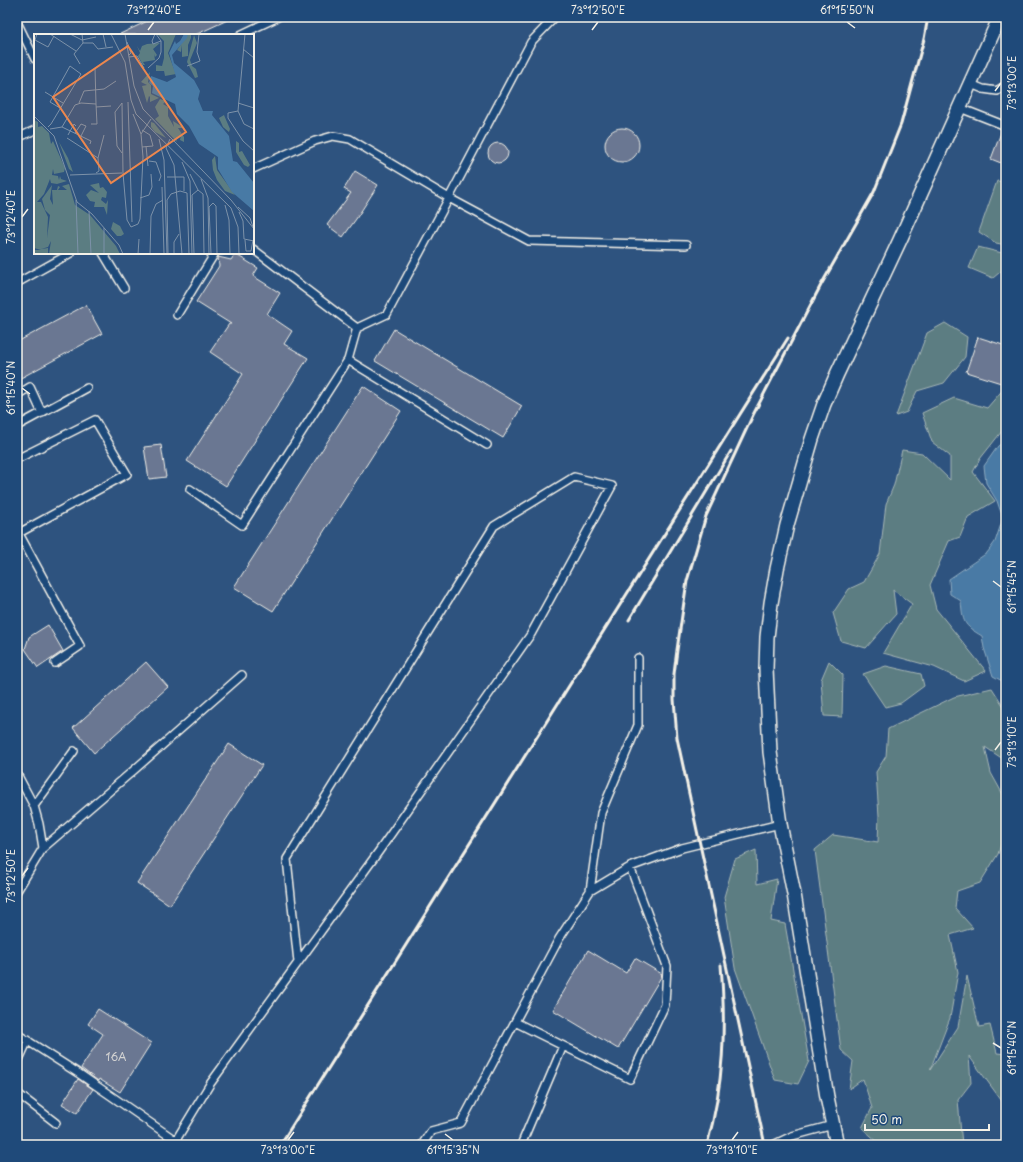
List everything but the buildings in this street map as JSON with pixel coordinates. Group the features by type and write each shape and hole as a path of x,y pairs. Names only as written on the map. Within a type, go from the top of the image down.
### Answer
{"street":[{"path":"837,1145 809,993 794,894 780,824 770,752 766,669 767,637 771,603 787,525 812,439 827,398 971,84 1000,17"}],"lane":[{"path":"242,34 278,17"},
{"path":"190,489 242,525 348,360 357,328 387,314 450,198 531,42 555,17"},
{"path":"17,22 34,57"},
{"path":"971,84 983,89 997,92 1006,85"},
{"path":"960,108 1006,126"},
{"path":"17,138 34,130"},
{"path":"254,169 314,141 333,136 350,139 450,198 529,241 686,244"},
{"path":"254,250 357,328"},
{"path":"17,283 69,254"},
{"path":"104,254 124,288"},
{"path":"177,315 214,254"},
{"path":"348,360 487,445"},
{"path":"17,395 30,387 42,414"},
{"path":"17,426 42,414 86,388"},
{"path":"17,459 96,420 127,474 18,531 80,646 55,663"},
{"path":"17,1034 78,1073 174,1142 210,1084 379,851 531,634 612,486 574,477 494,526 287,859 298,962"},
{"path":"422,1145 431,1131 461,1123 559,939 590,891 601,813 638,726 638,658"},
{"path":"17,891 42,848 242,675"},
{"path":"34,806 74,751"},
{"path":"17,774 34,806 39,824 42,848"},
{"path":"590,891 630,867 682,848 780,824"},
{"path":"515,1022 630,1079 665,1005 667,966 630,867"},
{"path":"17,1064 28,1040"},
{"path":"521,1145 563,1046"},
{"path":"17,1093 56,1124"},
{"path":"773,1145 792,1136 833,1125"}],"green space":[{"path":"997,181 1006,182 1006,245 996,243 979,232"},
{"path":"978,247 1006,254 1006,267 993,278 969,268"},
{"path":"945,323 967,337 965,357 944,383 917,391 907,412 896,416 927,333"},
{"path":"1006,386 1006,426 980,459 973,472 995,501 968,517 960,537 949,541 930,585 936,609 986,671 964,681 934,667 883,653 912,604 893,590 896,614 866,648 841,641 833,613 849,589 864,582 880,554 886,504 894,485 902,450 922,453 950,480 950,456 932,442 922,413 954,398 987,408"},
{"path":"829,661 843,675 842,717 824,716 821,680"},
{"path":"886,666 921,674 924,686 901,703 885,707 863,674"},
{"path":"992,688 1006,710 1006,761 985,747 991,773 1006,800 1006,828 998,854 980,883 957,891 955,908 973,928 950,935 958,972 950,1018 930,1070 958,1027 967,976 979,1027 990,1025 997,1053 1006,1054 1006,1104 1004,1104 969,1056 971,1083 958,1100 962,1145 878,1145 879,1143 862,1128 872,1108 863,1079 849,1089 853,1061 841,1050 815,850 833,835 878,842 879,816 876,772 886,756 888,729 954,697"},
{"path":"756,850 757,884 777,879 771,921 785,924 809,1061 798,1084 775,1080 735,968 724,897 735,859"}],"water":[{"path":"1006,440 1006,683 993,676 984,648 982,636 971,629 965,622 962,614 961,601 950,594 949,579 987,553 995,542 1003,518 997,501 986,483 984,466 998,446"}],"railway":[{"path":"765,1145 677,738 674,699 674,674 677,650 687,581 706,516 753,415 821,285 874,192 901,124 924,39 928,17"},
{"path":"280,1145 788,338"},
{"path":"629,620 731,451"},
{"path":"707,1145 717,1100 722,1056 723,988 721,965"}]}
